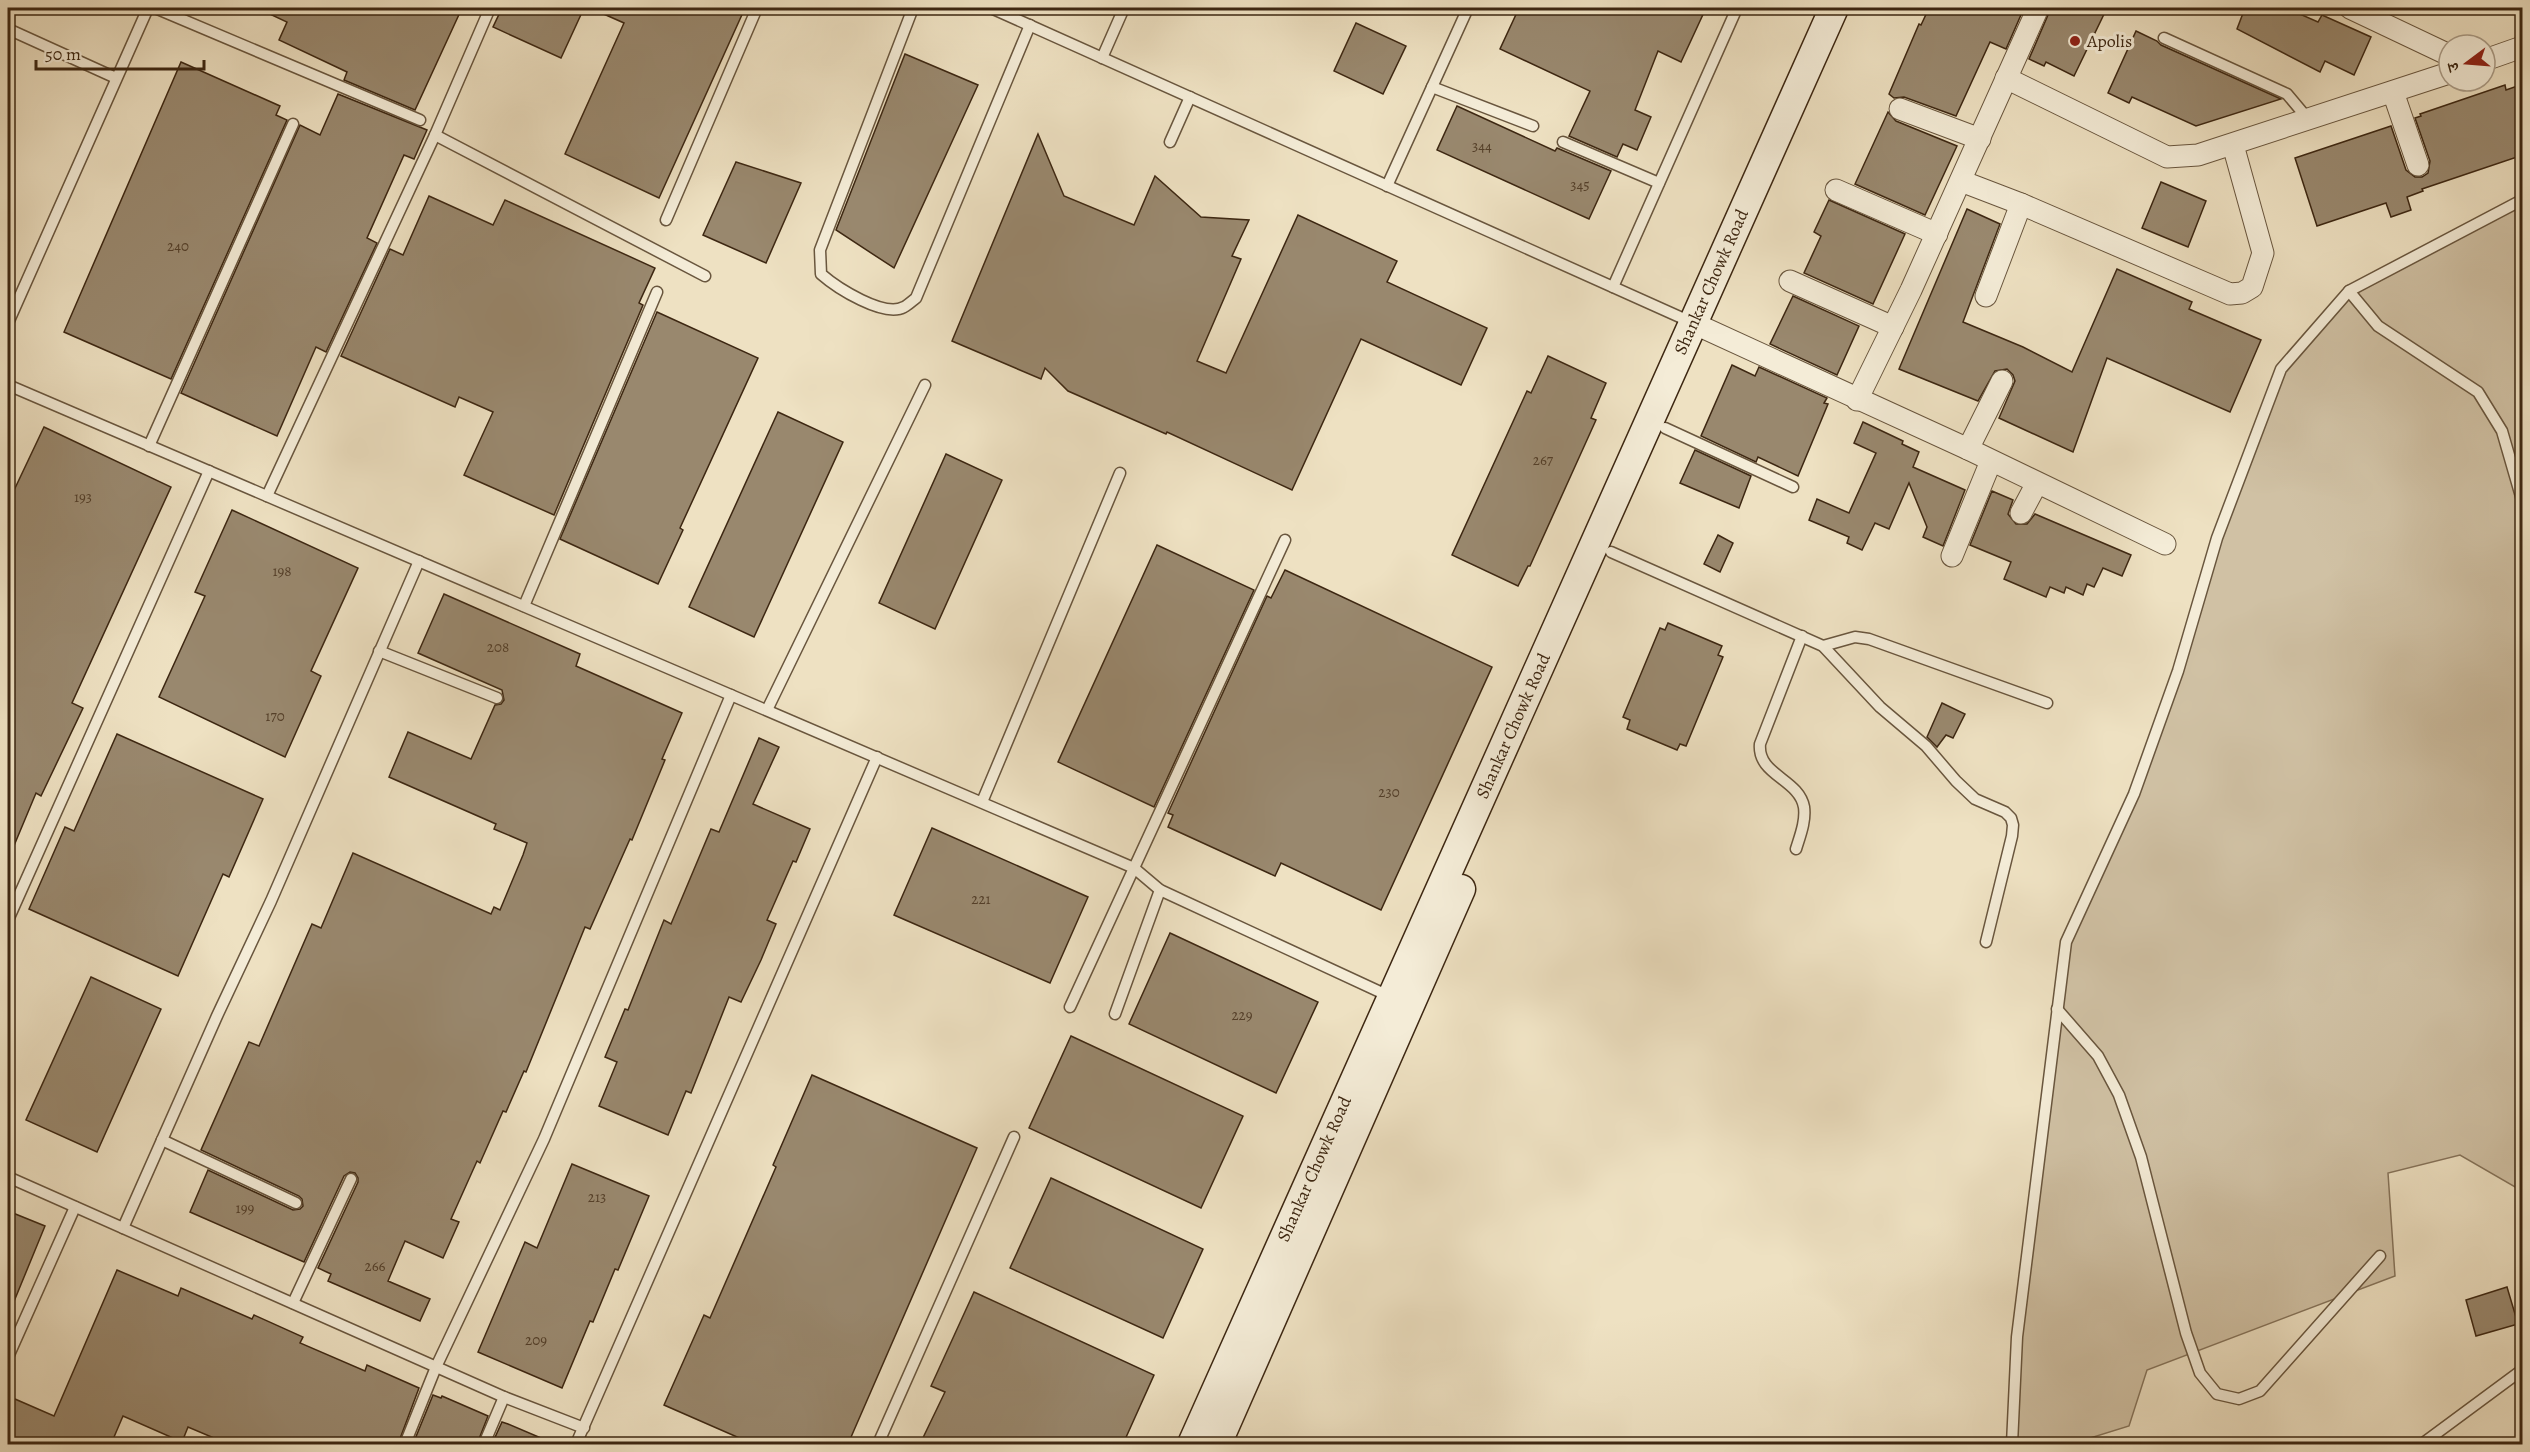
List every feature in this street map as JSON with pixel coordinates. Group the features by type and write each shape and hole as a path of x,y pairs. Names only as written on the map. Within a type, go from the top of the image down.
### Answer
{"main road":[{"name":"Shankar Chowk Road","path":"1217,1444 1665,428 1701,326 1834,8"},
{"name":"Shankar Chowk Road","path":"1192,1444 1391,997 1701,326 1854,8"}],"street":[{"path":"1857,400 1961,181 2038,8"},
{"path":"2350,8 2437,49"},
{"path":"2497,56 2523,47"},
{"path":"2006,78 2167,157 2183,158 2233,145 2437,77"},
{"path":"2393,92 2418,165"},
{"path":"1900,110 1980,139"},
{"path":"1961,181 2021,204 2230,294 2242,293 2252,287 2263,254 2261,237 2233,145"},
{"path":"1836,190 1936,234"},
{"path":"1986,296 2021,204"},
{"path":"1790,281 1893,327"},
{"path":"1701,326 1857,400 1968,449 2165,544"},
{"path":"1968,449 2002,381"},
{"path":"1952,556 1991,461"},
{"path":"2021,513 2037,483"}],"lane":[{"path":"8,323 148,8"},
{"path":"154,8 420,120"},
{"path":"267,496 435,135 490,8"},
{"path":"666,220 757,8"},
{"path":"913,8 820,250 821,274 835,286 885,310 903,308 916,298 1030,25"},
{"path":"991,8 1701,326"},
{"path":"1102,58 1124,8"},
{"path":"1387,186 1468,8"},
{"path":"1612,287 1737,8"},
{"path":"8,28 116,78"},
{"path":"2164,38 2288,93 2308,119"},
{"path":"1432,87 1533,126"},
{"path":"1170,142 1190,97"},
{"path":"149,446 293,124"},
{"path":"435,135 705,276"},
{"path":"1563,142 1659,183"},
{"path":"2012,1444 2017,1337 2066,942 2134,794 2178,671 2217,538 2281,369 2349,291 2523,200"},
{"path":"2349,291 2378,326 2478,392 2502,431 2523,500"},
{"path":"524,606 657,292"},
{"path":"8,385 1134,868 1160,890 1391,997"},
{"path":"767,710 925,385"},
{"path":"1665,428 1793,487"},
{"path":"8,920 208,471"},
{"path":"982,802 1120,473"},
{"path":"1070,1007 1285,540"},
{"path":"1611,552 1823,646 1880,707 1926,746 1975,799 2005,812 2011,818 2012,836 1986,942"},
{"path":"123,1228 271,901 419,561"},
{"path":"1796,849 1805,819 1804,805 1796,790 1763,763 1759,754 1760,744 1802,636"},
{"path":"1823,646 1855,638 1869,639 2047,703"},
{"path":"379,651 497,698"},
{"path":"405,1444 436,1367 544,1139 731,695"},
{"path":"576,1444 877,757"},
{"path":"1115,1014 1160,890"},
{"path":"2057,1009 2098,1056 2119,1095 2142,1157 2186,1333 2200,1373 2217,1394 2239,1399 2260,1391 2379,1256"},
{"path":"878,1444 1014,1137"},
{"path":"162,1140 296,1203"},
{"path":"8,1178 504,1397 584,1428"},
{"path":"293,1303 351,1179"},
{"path":"8,1357 75,1207"},
{"path":"2422,1444 2523,1370"},
{"path":"484,1444 504,1397"}],"shaded area":[{"path":"2522,200 2522,1191 2460,1155 2388,1173 2395,1276 2147,1370 2129,1426 2071,1444 2012,1444 2017,1337 2066,942 2134,794 2217,538 2281,369 2349,291"}],"building":[{"path":"257,8 462,8 415,110 344,80 347,72 279,40 287,22"},
{"path":"502,8 584,8 561,58 493,27"},
{"path":"590,8 745,8 659,198 565,154 624,23"},
{"path":"1519,8 1706,8 1681,62 1658,51 1635,110 1651,117 1637,150 1623,144 1617,157 1569,136 1590,91 1500,49"},
{"path":"1929,8 2024,8 2006,49 1990,42 1956,116 1904,97 1894,98 1889,94 1919,24 1921,25"},
{"path":"2051,8 2107,8 2074,76 2046,62 2044,66 2029,59"},
{"path":"2245,8 2286,8 2318,22 2322,15 2371,37 2354,75 2325,61 2320,72 2237,29"},
{"path":"1356,23 1406,46 1383,94 1334,71"},
{"path":"2136,31 2161,45 2281,99 2196,126 2132,97 2129,103 2108,93"},
{"path":"905,54 978,85 894,268 836,230"},
{"path":"181,62 280,106 276,115 287,120 171,379 64,332"},
{"path":"2523,84 2523,155 2422,189 2423,191 2407,197 2411,210 2391,217 2386,203 2317,226 2295,158 2391,126 2406,170 2415,177 2422,177 2428,173 2430,161 2415,118 2421,116 2420,114 2482,93 2497,93 2497,88 2505,85 2506,90"},
{"path":"338,94 427,130 414,159 404,155 367,238 377,243 326,352 316,347 277,436 181,393 300,125 320,135"},
{"path":"1457,106 1555,151 1557,148 1611,171 1589,219 1437,150"},
{"path":"1888,112 1896,121 1957,146 1925,215 1855,184"},
{"path":"1038,134 1064,196 1134,225 1155,176 1201,217 1249,220 1232,256 1241,259 1197,361 1226,373 1298,215 1397,261 1387,282 1487,328 1461,385 1361,339 1292,490 1167,432 1166,434 1068,391 1045,368 1041,379 952,341"},
{"path":"736,162 801,183 766,263 703,235"},
{"path":"2161,182 2206,201 2188,247 2142,228"},
{"path":"429,196 493,225 505,200 655,268 639,303 643,305 554,515 464,475 493,412 459,397 455,407 341,356 390,249 403,255"},
{"path":"1829,200 1905,234 1873,304 1804,273 1821,236 1814,232"},
{"path":"1967,209 2000,224 1963,322 2023,347 2072,372 2117,269 2192,302 2189,309 2261,340 2230,412 2107,358 2073,452 1999,418 2015,381 2007,369 1995,371 1978,401 1899,369"},
{"path":"1793,296 1859,326 1837,375 1770,344"},
{"path":"657,312 758,358 680,528 683,530 658,584 560,539"},
{"path":"1548,356 1606,383 1591,418 1596,420 1530,566 1518,586 1452,555 1527,391 1531,393"},
{"path":"1732,365 1755,376 1759,367 1827,398 1824,403 1828,404 1798,476 1758,457 1756,462 1701,436"},
{"path":"778,412 843,442 754,637 689,607"},
{"path":"1863,422 1903,441 1902,444 1919,452 1913,467 1965,490 1943,546 1923,537 1927,527 1909,483 1889,529 1875,523 1862,550 1847,543 1849,537 1809,520 1817,499 1849,513 1876,453 1854,443"},
{"path":"44,427 171,487 72,703 83,708 41,796 36,793 8,860 8,503"},
{"path":"1695,450 1751,476 1739,508 1680,483"},
{"path":"946,454 1002,480 935,629 879,603"},
{"path":"1992,491 2013,500 2008,514 2016,524 2027,524 2035,514 2131,555 2122,576 2103,568 2094,587 2087,584 2083,595 2066,587 2064,593 2050,587 2046,597 2004,579 2011,562 1970,545"},
{"path":"232,510 358,568 311,671 321,676 285,757 159,697 205,596 195,592"},
{"path":"1718,535 1733,543 1720,572 1704,564"},
{"path":"1157,545 1254,590 1154,807 1058,762"},
{"path":"1285,570 1492,667 1381,910 1281,863 1275,876 1168,827 1173,815 1168,813 1267,596 1271,598"},
{"path":"444,594 580,654 576,666 682,713 632,840 630,839 590,929 585,927 526,1072 524,1071 506,1112 503,1111 480,1163 477,1161 451,1219 459,1222 443,1258 405,1241 388,1281 430,1299 420,1321 328,1281 331,1274 318,1268 358,1182 355,1173 350,1172 344,1176 304,1262 190,1212 208,1170 293,1210 303,1206 299,1196 201,1150 249,1042 259,1046 312,924 321,928 353,853 491,914 494,907 500,910 523,855 527,843 494,829 496,824 389,777 408,732 471,759 495,705 501,704 504,700 502,690 418,653"},
{"path":"1668,623 1722,646 1718,655 1723,657 1686,746 1680,744 1677,750 1627,729 1630,720 1623,717 1660,628 1665,630"},
{"path":"1942,703 1965,714 1953,738 1946,735 1937,747 1927,737"},
{"path":"117,734 263,799 229,877 223,874 178,976 29,909 65,827 74,831"},
{"path":"759,738 779,747 753,804 810,829 767,920 776,924 761,960 741,1002 729,997 691,1093 686,1091 668,1135 599,1106 617,1062 605,1057 625,1009 628,1010 664,920 671,924 711,829 719,832"},
{"path":"932,828 1088,897 1050,983 894,915"},
{"path":"1170,933 1318,1002 1276,1093 1129,1024"},
{"path":"91,977 161,1009 97,1152 26,1120"},
{"path":"1071,1036 1243,1116 1201,1208 1029,1128"},
{"path":"812,1075 977,1148 848,1444 753,1444 664,1405 704,1315 710,1318 776,1167 773,1165"},
{"path":"572,1164 649,1196 618,1270 615,1269 593,1322 590,1321 562,1388 478,1352 525,1242 537,1248"},
{"path":"1051,1178 1203,1249 1163,1338 1010,1268"},
{"path":"8,1211 45,1226 8,1316"},
{"path":"117,1270 178,1296 181,1288 252,1319 254,1315 303,1337 300,1343 365,1371 367,1365 419,1388 398,1444 228,1444 188,1427 182,1442 123,1416 111,1444 8,1444 8,1396 54,1416"},
{"path":"2507,1287 2518,1324 2476,1336 2466,1300"},
{"path":"974,1292 1154,1375 1123,1444 920,1444 945,1392 931,1386"},
{"path":"433,1395 441,1398 442,1396 488,1416 477,1444 413,1444"},
{"path":"502,1422 508,1424 555,1444 492,1444"}],"place":[{"name":"Apolis","path":"2075,41"}]}
